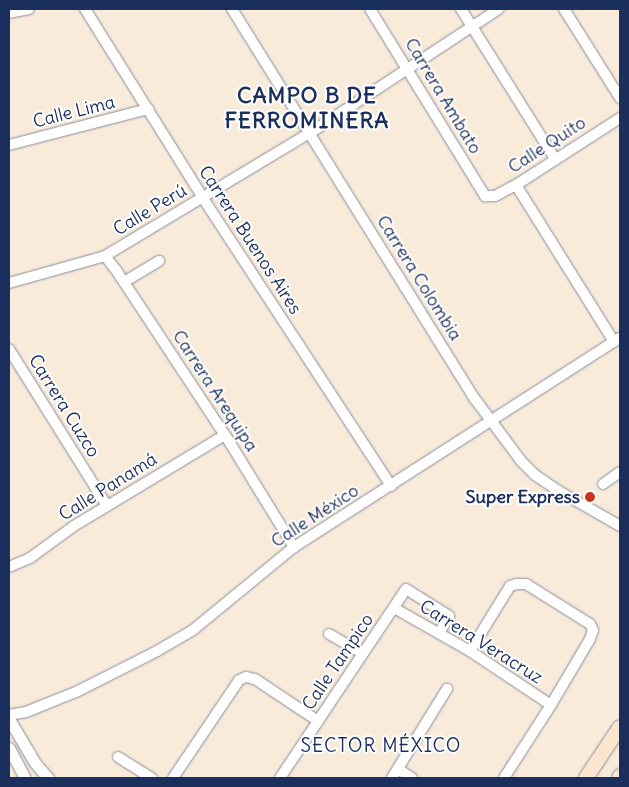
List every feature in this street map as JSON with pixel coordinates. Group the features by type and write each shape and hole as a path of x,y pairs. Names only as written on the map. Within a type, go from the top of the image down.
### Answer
{"main road":[{"path":"586,778 620,728"}],"street":[{"path":"9,13 29,9"},
{"name":"Carrera Buenos Aires","path":"85,9 202,197 391,486"},
{"name":"Carrera Colombia","path":"232,9 475,399 490,420 521,461 535,475 620,525"},
{"name":"Carrera Ambato","path":"370,9 485,196 490,197"},
{"path":"460,9 554,159"},
{"name":"Calle Perú","path":"9,283 105,256 409,70 498,9"},
{"path":"564,9 620,98"},
{"name":"Calle Lima","path":"9,145 148,109"},
{"name":"Calle Quito","path":"490,197 516,185 620,118"},
{"path":"516,185 617,340"},
{"name":"Carrera Arequipa","path":"105,256 225,435 294,547"},
{"path":"124,282 159,261"},
{"name":"Calle México","path":"10,721 26,712 76,692 157,651 193,630 294,547 617,340"},
{"name":"Carrera Cuzco","path":"9,349 107,506"},
{"name":"Calle Panamá","path":"9,567 30,558 107,506 225,435"},
{"path":"603,484 620,472"},
{"path":"470,651 510,586 517,584 526,584 590,624 593,630 590,639 551,704 504,778"},
{"name":"Calle Tampico","path":"280,778 406,590 449,616 439,633"},
{"name":"Carrera Veracruz","path":"394,608 470,651 551,704"},
{"path":"329,634 363,654"},
{"path":"173,778 239,680 246,677 255,679 318,721"},
{"path":"412,778 395,774 447,689"},
{"path":"10,721 35,763 48,778"},
{"path":"9,748 25,778"},
{"path":"118,757 152,778"}],"place":[{"name":"Super Express","path":"590,497"}],"district":[{"name":"CAMPO B DE FERROMINERA","path":"307,108"},
{"name":"SECTOR MÉXICO","path":"381,746"}]}
